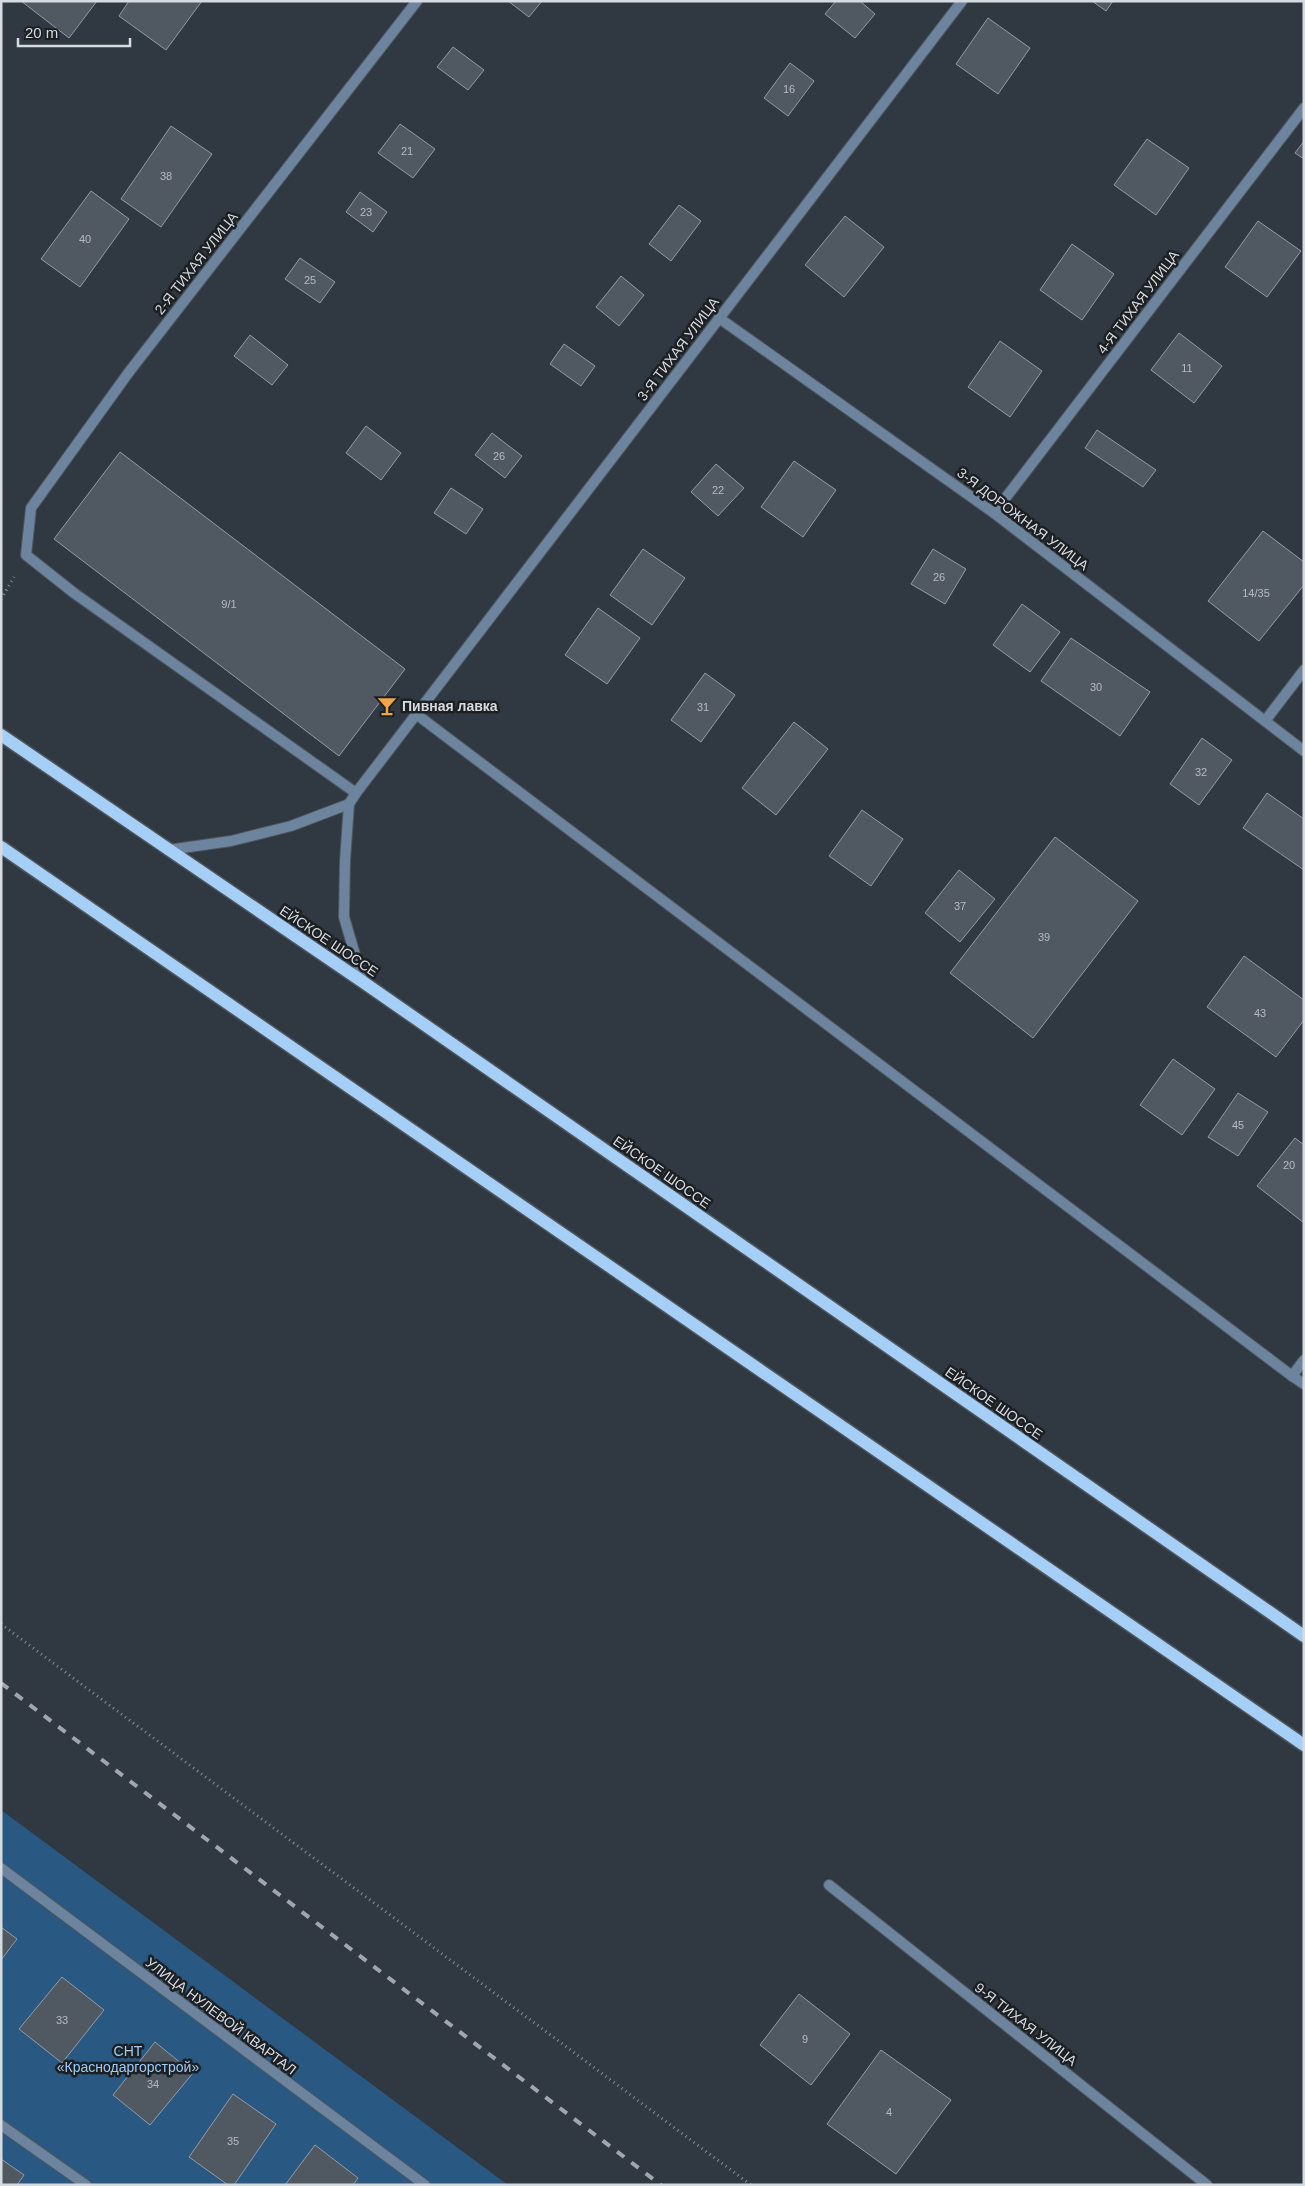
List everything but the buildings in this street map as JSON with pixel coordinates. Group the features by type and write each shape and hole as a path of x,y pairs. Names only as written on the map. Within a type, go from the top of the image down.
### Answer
{"main road":[{"name":"ЕЙСКОЕ ШОССЕ","path":"1,734 363,982 1304,1636"},
{"path":"1,847 1304,1745"}],"street":[{"name":"2-Я ТИХАЯ УЛИЦА","path":"356,793 74,593 26,555 31,508 128,372 416,1"},
{"name":"3-Я ТИХАЯ УЛИЦА","path":"349,804 962,1"},
{"name":"4-Я ТИХАЯ УЛИЦА","path":"994,513 1304,108"},
{"name":"3-Я ДОРОЖНАЯ УЛИЦА","path":"719,318 994,513 1304,750"},
{"path":"1265,721 1304,670"},
{"path":"416,714 1304,1384"},
{"path":"168,850 231,841 291,826 349,804 344,917 363,982"},
{"path":"1292,1376 1304,1360"},
{"name":"УЛИЦА НУЛЕВОЙ КВАРТАЛ","path":"1,1868 425,2185"},
{"name":"9-Я ТИХАЯ УЛИЦА","path":"829,1886 1207,2185"},
{"path":"1,2125 86,2185"}],"path":[{"path":"1,1624 751,2185"}],"green space":[{"name":"СНТ «Краснодаргорстрой»","path":"1,1810 508,2185 1,2185"}],"railway":[{"path":"1,1683 661,2185"}],"place":[{"name":"Пивная лавка","path":"387,706"}]}
